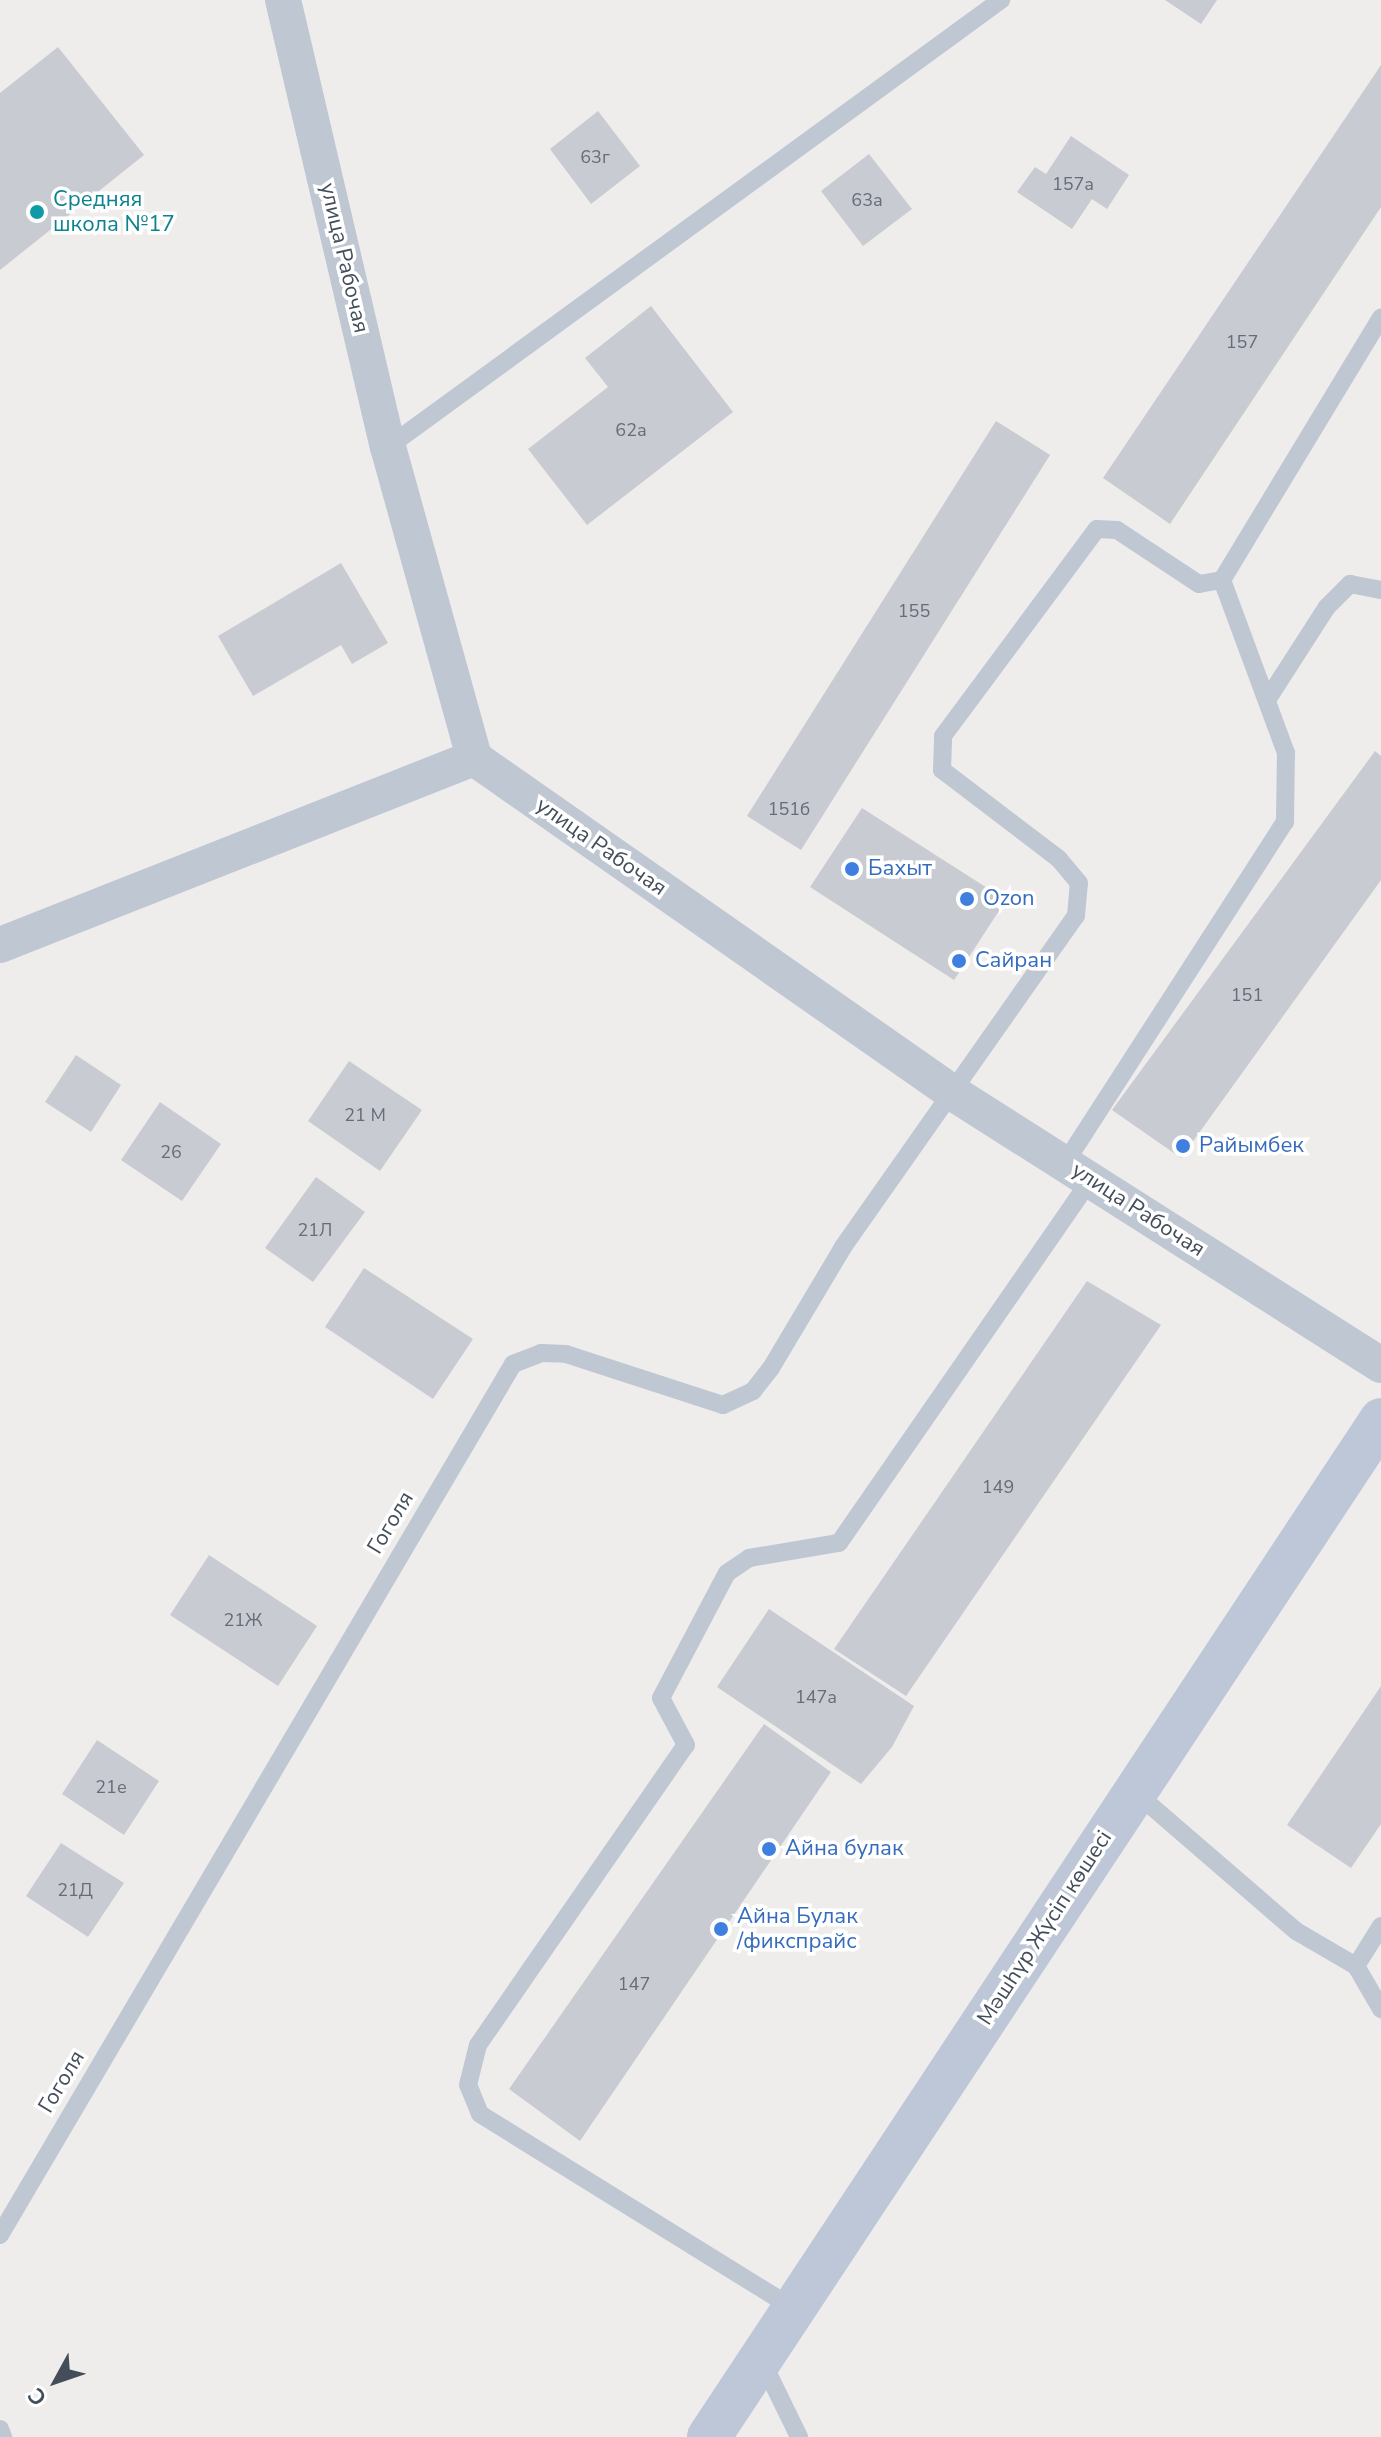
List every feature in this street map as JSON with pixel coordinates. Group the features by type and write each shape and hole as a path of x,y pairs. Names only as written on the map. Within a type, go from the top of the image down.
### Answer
{"main road":[{"name":"Мәшһүр Жүсіп көшесі","path":"709,2437 1381,1420"}],"street":[{"name":"улица Рабочая","path":"283,0 388,447 474,758 953,1093 1381,1365"},
{"path":"0,945 474,758"}],"lane":[{"path":"388,447 1001,0"},
{"path":"793,2308 480,2114 468,2085 478,2045 686,1745 661,1698 727,1573 749,1558 839,1543 1077,1171 1285,822 1286,753 1222,580 1381,317"},
{"name":"Гоголя","path":"0,2235 513,1364 541,1353 566,1354 723,1405 753,1391 843,1247 1076,916 1079,883 1059,859 942,770 943,736 1097,529 1117,530 1199,584 1222,580"},
{"path":"1267,700 1327,607 1350,584 1381,590"},
{"path":"1135,1792 1296,1931 1356,1966 1381,2009"},
{"path":"1356,1966 1381,1926"},
{"path":"761,2358 799,2437"},
{"path":"0,2429 3,2437"}],"building":[{"path":"1165,0 1217,0 1201,24"},
{"name":"Средняя школа №17","path":"58,47 144,155 0,270 0,93"},
{"path":"1381,65 1381,207 1170,524 1103,478"},
{"path":"598,111 640,166 591,204 550,149"},
{"path":"1071,136 1129,175 1107,209 1092,199 1072,229 1017,192 1035,167 1046,174"},
{"path":"869,154 912,209 863,246 821,191"},
{"path":"651,306 733,412 587,525 528,449 608,387 585,358"},
{"path":"996,421 1050,455 801,850 747,816"},
{"path":"341,563 388,643 352,664 341,645 253,696 218,636"},
{"path":"1375,751 1381,756 1381,880 1181,1158 1112,1110"},
{"path":"862,808 1006,900 954,980 810,887"},
{"path":"76,1055 121,1085 91,1132 45,1102"},
{"path":"349,1061 422,1110 380,1171 308,1121"},
{"path":"160,1102 221,1144 182,1201 121,1160"},
{"path":"316,1177 365,1212 313,1282 265,1248"},
{"path":"364,1268 473,1339 433,1399 325,1327"},
{"path":"1087,1281 1161,1325 906,1696 834,1649"},
{"path":"209,1555 317,1626 278,1686 170,1615"},
{"path":"769,1609 914,1706 892,1747 861,1784 717,1687"},
{"path":"1381,1686 1381,1824 1351,1868 1287,1825"},
{"path":"764,1724 831,1772 580,2141 509,2089"},
{"path":"97,1740 159,1781 124,1835 62,1794"},
{"path":"61,1843 124,1883 88,1937 26,1896"}],"place":[{"name":"Средняя школа №17","path":"37,212"},
{"name":"Бахыт","path":"852,869"},
{"name":"Ozon","path":"967,899"},
{"name":"Сайран","path":"959,961"},
{"name":"Райымбек","path":"1183,1146"},
{"name":"Айна булак","path":"769,1849"},
{"name":"Айна Булак /фикспрайс","path":"721,1929"}]}
